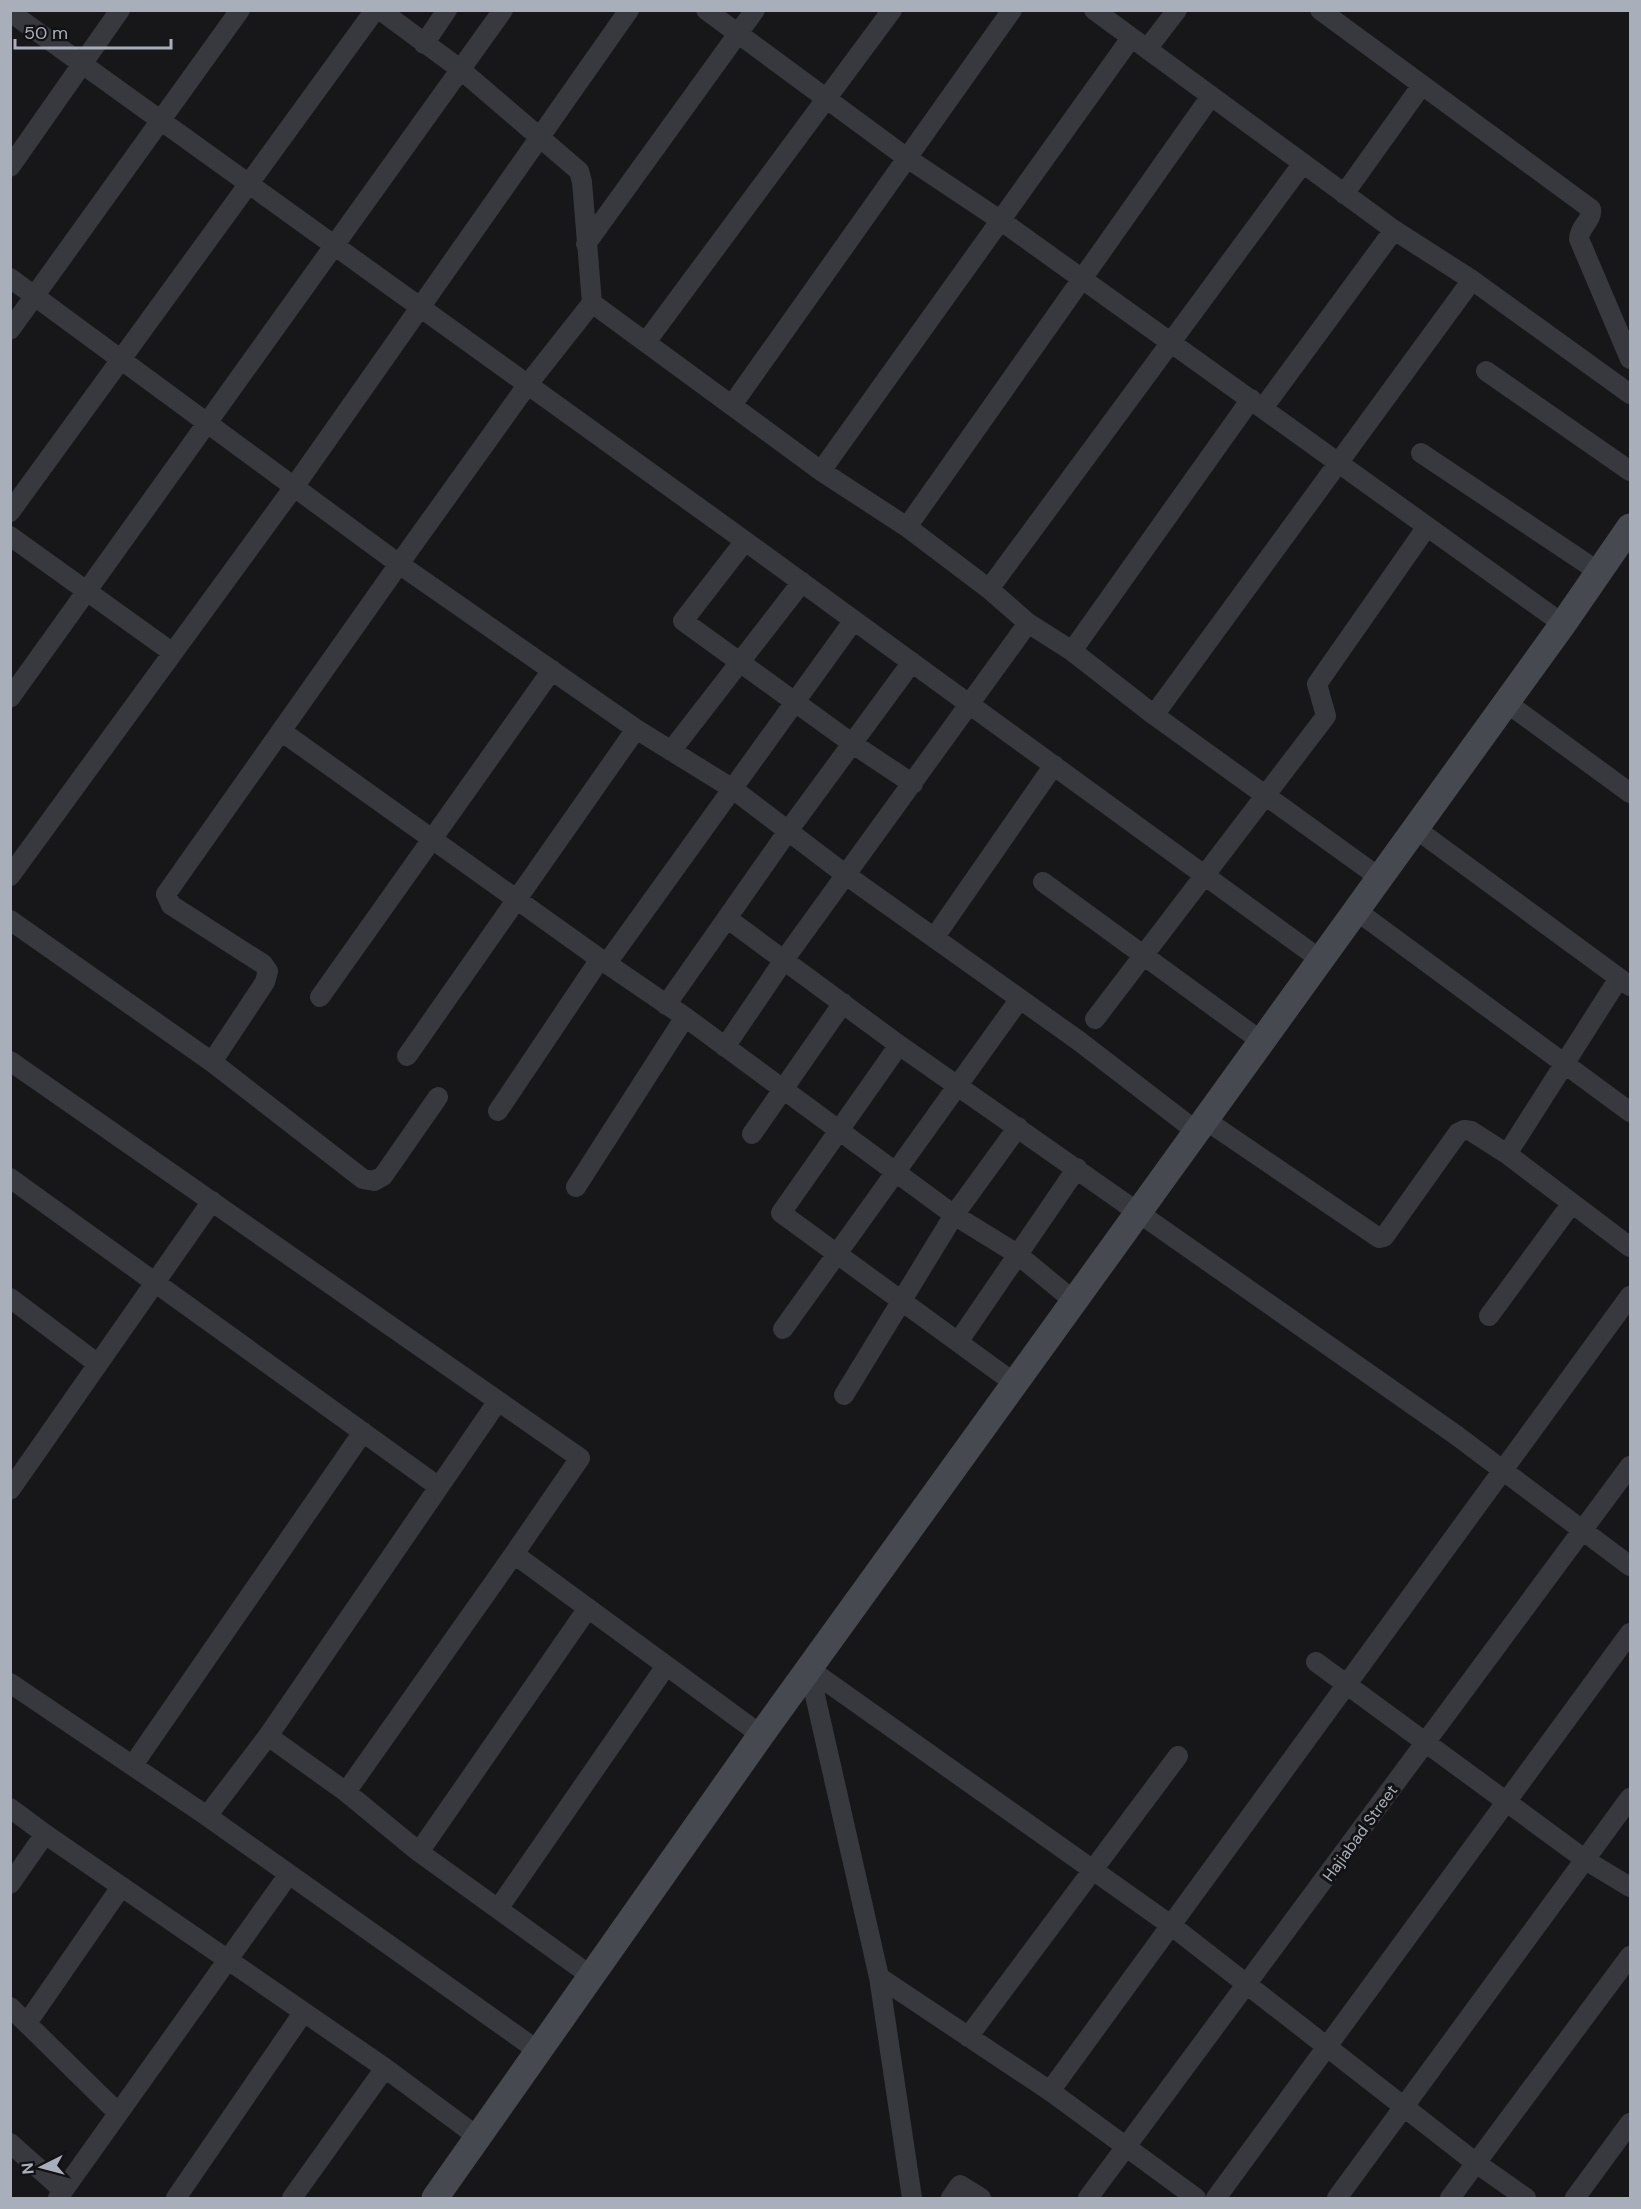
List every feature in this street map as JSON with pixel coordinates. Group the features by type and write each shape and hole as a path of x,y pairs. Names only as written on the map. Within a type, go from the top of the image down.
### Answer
{"street":[{"path":"10,167 120,10"},
{"path":"10,330 159,119 240,10"},
{"path":"10,512 375,10"},
{"path":"212,1062 266,982 268,971 263,964 171,905 166,894 528,384 592,303 582,182 579,171 460,69 380,10"},
{"path":"424,44 447,10"},
{"path":"10,698 333,244 503,10"},
{"path":"10,876 294,487 629,10"},
{"path":"706,10 908,158 1000,220 1426,528 1563,624"},
{"path":"586,244 755,10"},
{"path":"646,342 892,10"},
{"path":"732,405 1012,10"},
{"path":"1094,10 1394,230 1473,280 1630,394"},
{"path":"821,471 1000,220 1139,43 1177,10"},
{"path":"1320,10 1591,209 1591,216 1579,232 1579,239 1630,359"},
{"path":"10,12 802,582 1321,960"},
{"path":"1344,194 1422,85"},
{"path":"907,527 1211,96"},
{"path":"989,589 1303,163"},
{"path":"1072,651 1257,404 1394,230"},
{"path":"10,278 399,564 636,729 733,789 846,875 1019,1000 1200,1125 1380,1238 1384,1237 1458,1133 1464,1130 1471,1131 1507,1154 1630,1247"},
{"path":"1154,715 1473,280"},
{"path":"592,303 821,471 907,527 989,589 1028,623 1072,651 1154,715 1380,878"},
{"path":"1486,371 1630,471"},
{"path":"1421,453 1599,572"},
{"path":"435,2199 537,2050 761,1735 1416,829 1630,527"},
{"path":"1095,1019 1326,716 1317,684 1426,528"},
{"path":"10,536 173,653"},
{"path":"745,541 683,621 853,744 913,784"},
{"path":"671,751 802,582"},
{"path":"498,1112 603,961 733,789 854,620"},
{"path":"725,1047 784,960 1028,623"},
{"path":"666,1005 788,831 912,662"},
{"path":"320,997 552,670"},
{"path":"1506,703 1630,793"},
{"path":"407,1056 636,729"},
{"path":"281,731 603,961 686,1017 954,1215 1017,1254 1074,1301"},
{"path":"934,938 1054,765"},
{"path":"1416,829 1625,982 1507,1154"},
{"path":"1043,882 1261,1041"},
{"path":"1357,911 1630,1112"},
{"path":"728,919 899,1045 1140,1211 1503,1470 1630,1566"},
{"path":"10,920 212,1062 363,1179 374,1180 383,1176 438,1097"},
{"path":"783,1329 1019,1000"},
{"path":"752,1134 843,1003"},
{"path":"576,1187 686,1017"},
{"path":"899,1045 841,1131 781,1213 838,1252 1014,1383"},
{"path":"10,1061 580,1458 346,1792"},
{"path":"844,1395 954,1215 1018,1127"},
{"path":"958,1342 1077,1168"},
{"path":"10,1178 439,1487"},
{"path":"10,1490 212,1201"},
{"path":"1490,1316 1572,1203"},
{"path":"1050,2091 1630,1296"},
{"path":"13,1306 98,1364"},
{"path":"207,1816 268,1736 498,1401"},
{"path":"133,1766 363,1432"},
{"name":"Hajiabad Street","path":"1088,2199 1127,2150 1630,1466"},
{"path":"514,1554 761,1735"},
{"path":"419,1852 588,1608"},
{"path":"1216,2199 1630,1633"},
{"path":"1316,1662 1587,1860 1630,1887"},
{"path":"498,1909 666,1666"},
{"path":"809,1669 1172,1926 1247,1987 1526,2199"},
{"path":"809,1669 879,1977 912,2199"},
{"path":"10,1683 207,1816 537,2050"},
{"path":"268,1736 346,1792 419,1852 591,1976"},
{"path":"968,2037 1179,1756"},
{"path":"1337,2199 1406,2108 1630,1798"},
{"path":"14,1818 45,1834 385,2068 478,2137"},
{"path":"10,1884 45,1834"},
{"path":"10,2143 60,2194 289,1874"},
{"path":"27,2023 121,1887"},
{"path":"1450,2199 1630,1956"},
{"path":"879,1977 1050,2091 1196,2199"},
{"path":"10,2007 117,2112"},
{"path":"176,2199 303,2013"},
{"path":"292,2199 385,2068"},
{"path":"1575,2199 1630,2123"},
{"path":"951,2199 960,2185 981,2199"}]}
